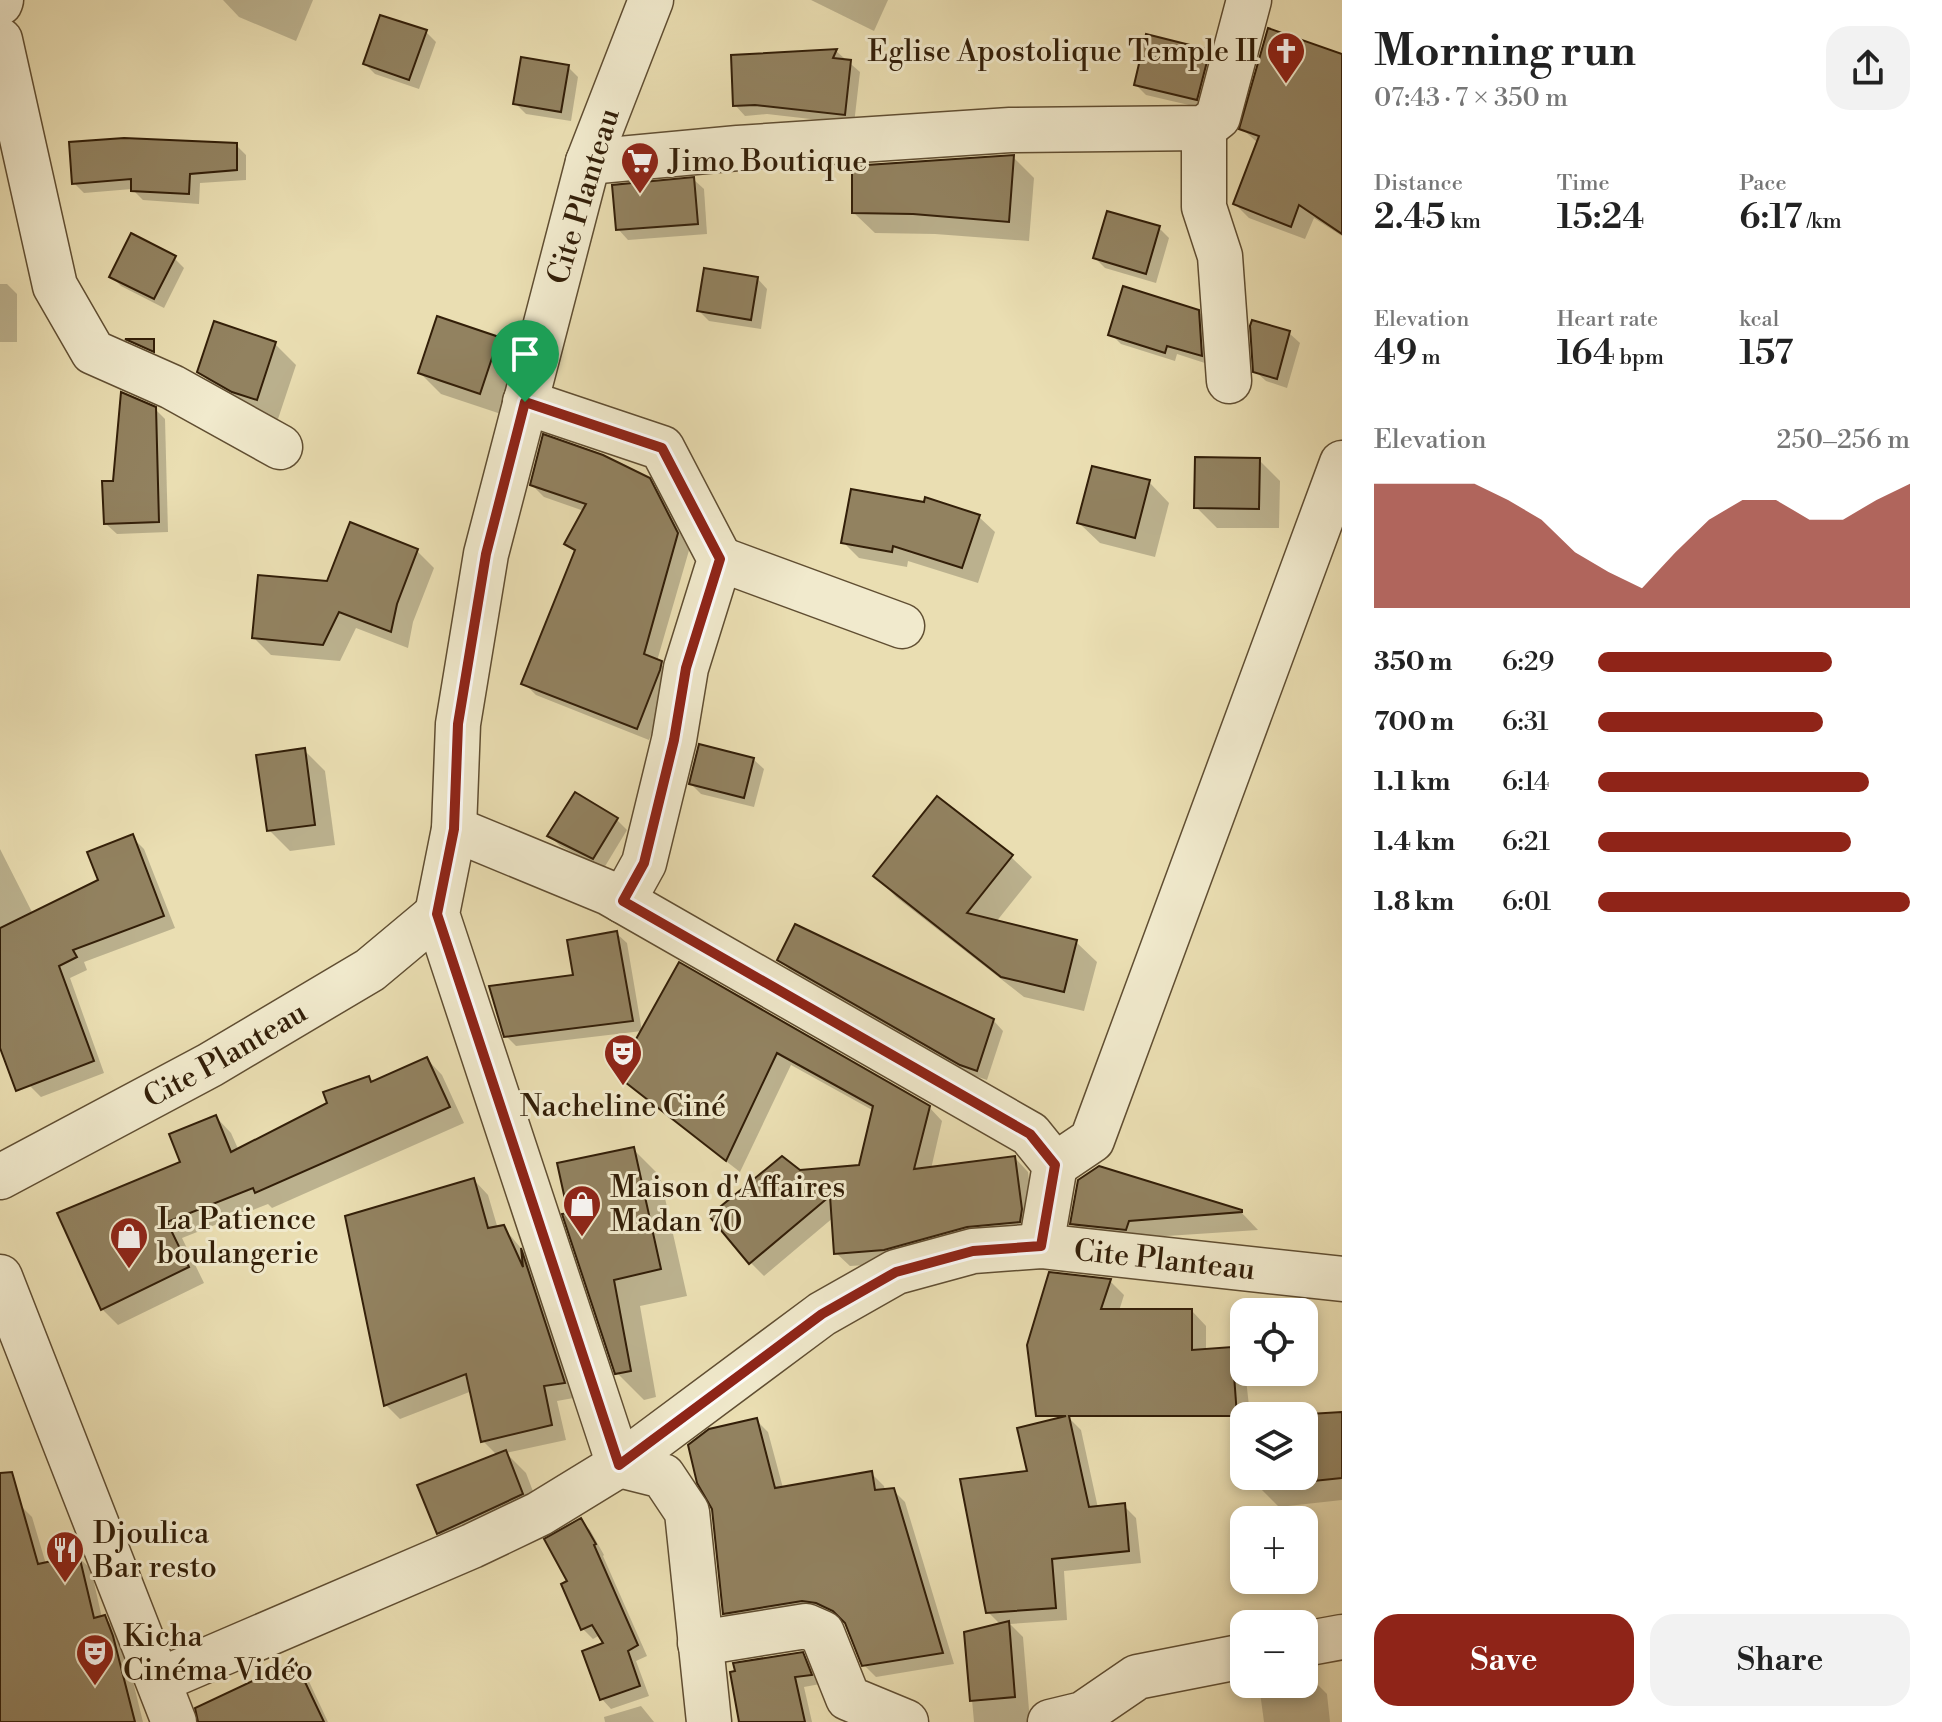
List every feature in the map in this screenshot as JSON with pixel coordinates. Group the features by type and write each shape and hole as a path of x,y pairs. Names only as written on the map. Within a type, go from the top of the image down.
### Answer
{"street":[{"name":"Cite Planteau","path":"619,1465 437,914 454,829 458,724 483,570 588,162 651,0"},
{"path":"588,162 738,148 1010,130 1204,128 1218,117 1249,0"},
{"path":"0,40 55,286 93,352 172,387 280,447"},
{"path":"1204,128 1204,207 1220,256 1229,381"},
{"path":"525,402 662,448 720,559 902,626"},
{"path":"1041,1246 1055,1165 1092,1140 1342,463"},
{"path":"623,901 644,863 674,740 686,668 720,559"},
{"path":"454,829 623,901 1030,1134 1055,1165"},
{"name":"Cite Planteau","path":"0,1177 210,1065 370,970 437,914"},
{"name":"Cite Planteau","path":"160,1680 472,1546 539,1514 619,1465 822,1314 896,1272 973,1251 1041,1246 1342,1279"},
{"path":"0,1277 174,1722"},
{"path":"619,1465 663,1476 687,1512 709,1722"},
{"path":"700,1643 806,1626 822,1633 848,1698 906,1722"},
{"path":"1318,1641 1342,1637"},
{"path":"1050,1722 1083,1714 1137,1677 1230,1659"}],"building":[{"path":"380,15 427,30 409,80 363,64"},
{"path":"1268,28 1342,54 1342,234 1299,205 1291,227 1233,204 1259,136 1239,129"},
{"path":"1146,34 1210,50 1197,100 1134,85"},
{"path":"837,49 833,58 851,60 845,115 755,105 733,106 731,55"},
{"path":"521,57 569,65 561,112 513,104"},
{"path":"124,138 237,143 237,170 190,174 189,194 131,191 131,179 72,184 69,142"},
{"path":"1014,155 1009,222 913,214 852,213 852,166"},
{"path":"694,177 698,224 616,230 612,185"},
{"path":"1107,211 1160,226 1146,274 1093,258"},
{"path":"131,233 176,256 154,299 109,277"},
{"path":"704,268 758,277 751,320 697,311"},
{"path":"1123,286 1199,310 1202,356 1167,346 1165,353 1108,335"},
{"path":"437,316 499,337 480,394 418,373"},
{"path":"1252,320 1290,331 1277,379 1253,372"},
{"path":"214,321 276,342 257,400 232,392 197,372"},
{"path":"125,339 154,339 154,352"},
{"path":"121,392 156,407 159,522 104,524 102,481 113,481"},
{"path":"543,434 603,455 650,478 678,533 644,654 662,661 637,729 521,684 575,550 564,544 586,504 530,485"},
{"path":"1195,457 1260,458 1259,509 1194,508"},
{"path":"1092,466 1150,480 1135,538 1077,523"},
{"path":"851,489 924,502 925,497 980,515 962,568 893,546 892,552 841,543"},
{"path":"350,522 418,549 397,604 391,632 339,612 323,645 252,638 258,575 327,581"},
{"path":"699,744 754,758 744,798 689,784"},
{"path":"305,748 315,825 267,831 256,755"},
{"path":"575,792 618,818 593,859 547,836"},
{"path":"937,796 1013,855 967,913 1077,940 1064,992 1001,977 873,876"},
{"path":"133,834 164,916 73,950 77,957 59,966 94,1061 16,1091 0,1048 0,928 98,880 87,852"},
{"path":"795,924 994,1019 977,1071 960,1065 777,960"},
{"path":"617,931 633,1021 504,1037 489,986 573,975 567,940"},
{"path":"679,962 930,1106 914,1169 1015,1156 1022,1209 1020,1222 967,1227 884,1250 834,1254 830,1196 749,1264 709,1216 782,1156 800,1170 859,1165 873,1106 777,1053 726,1161 616,1075"},
{"path":"427,1057 450,1107 255,1193 253,1188 167,1222 189,1267 101,1310 57,1213 180,1162 169,1134 216,1115 231,1152 327,1103 323,1092 369,1076 371,1082"},
{"path":"634,1147 661,1269 614,1280 631,1371 615,1374 562,1214 568,1213 557,1163"},
{"path":"1099,1166 1242,1212 1129,1221 1126,1230 1070,1224 1078,1180"},
{"path":"474,1178 488,1228 504,1225 523,1267 521,1248 565,1383 544,1386 552,1425 481,1442 466,1374 384,1406 345,1216"},
{"path":"1049,1272 1111,1279 1101,1309 1192,1309 1192,1350 1230,1347 1230,1386 1235,1386 1236,1402 1230,1402 1230,1416 1069,1416 1089,1507 1125,1503 1129,1551 1052,1559 1056,1608 986,1613 960,1479 1027,1471 1017,1428 1066,1416 1036,1416 1027,1345"},
{"path":"1342,1412 1342,1478 1318,1481 1318,1413"},
{"path":"757,1418 775,1488 872,1471 875,1490 894,1488 943,1653 862,1666 845,1623 833,1611 816,1603 802,1601 723,1614 712,1509 697,1483 688,1445 709,1429"},
{"path":"506,1450 523,1494 437,1534 417,1485"},
{"path":"12,1472 38,1564 79,1555 94,1618 105,1615 113,1636 135,1722 0,1722 0,1473"},
{"path":"581,1518 596,1544 638,1645 628,1651 640,1686 600,1700 582,1651 603,1643 592,1625 581,1630 561,1584 567,1581 544,1539"},
{"path":"1009,1621 1015,1697 970,1701 964,1632"},
{"path":"803,1652 812,1675 795,1677 805,1722 739,1722 730,1672 735,1671 733,1663"},
{"path":"295,1661 324,1722 198,1722 195,1708"}],"place":[{"name":"Eglise Apostolique Temple II","path":"1286,85"},
{"name":"Jimo Boutique","path":"640,195"},
{"name":"Nacheline Ciné","path":"623,1087"},
{"name":"Maison d'Affaires Madan 70","path":"582,1238"},
{"name":"La Patience boulangerie","path":"129,1270"},
{"name":"Djoulica Bar resto","path":"65,1584"},
{"name":"Kicha Cinéma Vidéo","path":"95,1687"}],"route":[{"path":"525,402 662,448 720,559 686,668 674,740 644,863 623,901 1030,1134 1055,1165 1041,1246 973,1251 896,1272 822,1314 619,1465 437,914 454,829 458,724 486,554 525,402"}]}
